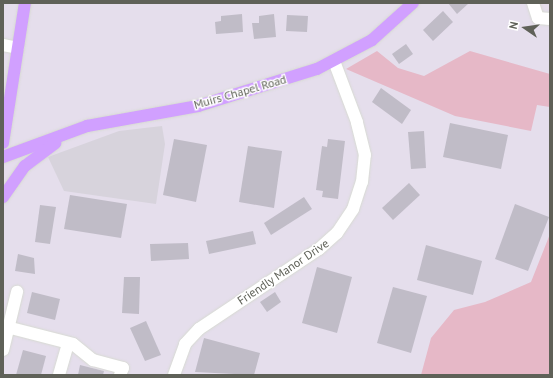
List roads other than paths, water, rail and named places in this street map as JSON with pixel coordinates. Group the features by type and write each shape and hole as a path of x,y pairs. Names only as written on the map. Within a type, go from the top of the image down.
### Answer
{"main road":[{"path":"3,143 25,3"},
{"name":"Muirs Chapel Road","path":"3,157 104,121 225,99 334,61 372,40 413,3"},
{"path":"3,197 25,166 66,134"}],"street":[{"path":"533,3 538,18 550,19"},
{"path":"3,45 18,48"},
{"name":"Friendly Manor Drive","path":"174,375 185,344 199,329 319,249 337,233 353,209 362,182 365,155 357,122 334,61"},
{"path":"3,350 6,327 17,292"},
{"path":"6,327 68,343 93,360 122,368 120,375"},
{"path":"59,375 68,343"}]}
